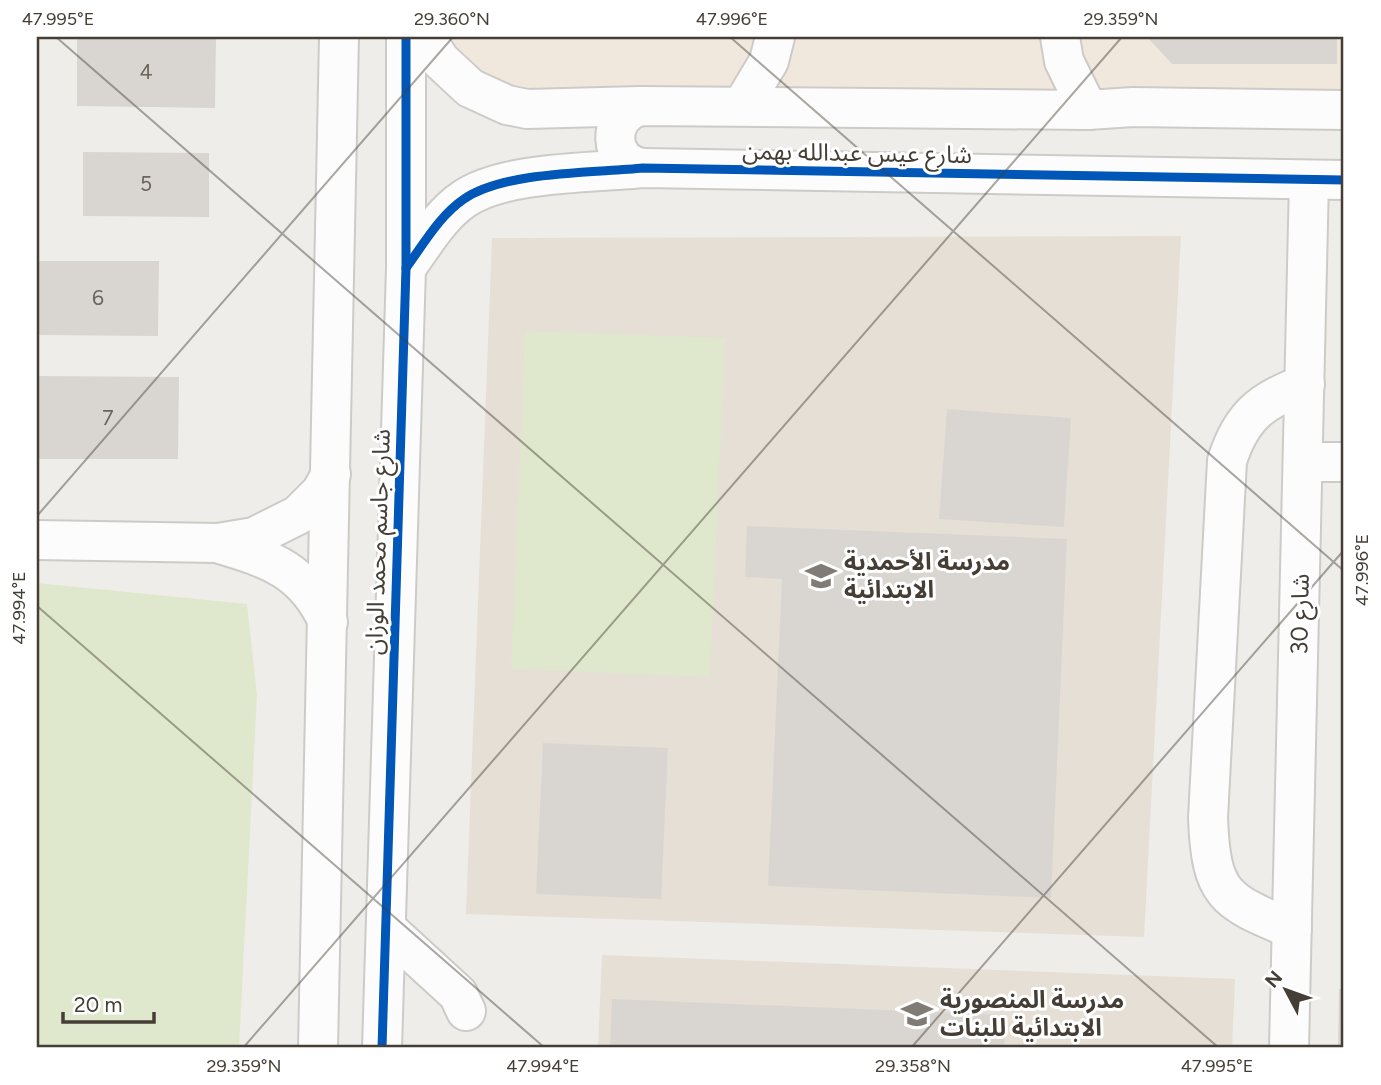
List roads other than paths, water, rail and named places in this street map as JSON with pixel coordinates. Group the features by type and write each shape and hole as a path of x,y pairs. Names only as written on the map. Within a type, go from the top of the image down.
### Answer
{"street":[{"name":"شارع جاسم محمد الوزان","path":"318,1048 339,37"},
{"name":"شارع جاسم محمد الوزان","path":"382,1048 406,268 406,37"},
{"name":"شارع عيس عبدالله بهمن","path":"425,37 440,60 470,88 507,105 527,109 742,106 1344,110"},
{"path":"742,106 769,61 775,37"},
{"path":"1060,37 1064,61 1088,110"},
{"path":"640,106 623,115 616,126 615,139 621,157 631,165 643,169"},
{"name":"شارع عيس عبدالله بهمن","path":"406,268 446,214 463,199 483,188 505,181 643,169 1327,180"},
{"name":"شارع 30","path":"1289,1048 1305,384 1327,180"},
{"path":"1292,929 1241,906 1220,886 1212,868 1208,818 1227,461 1239,432 1260,407 1272,397 1305,384"},
{"path":"1304,462 1344,462"},
{"path":"37,540 218,543 254,537 298,515 321,492 331,474"},
{"path":"218,543 264,557 286,570 309,588 328,622"},
{"path":"386,928 458,994 466,1012"}],"place":[{"name":"مدرسة الأحمدية الابتدائية","path":"821,576"},
{"name":"مدرسة المنصورية الابتدائية للبنات","path":"917,1014"}]}
